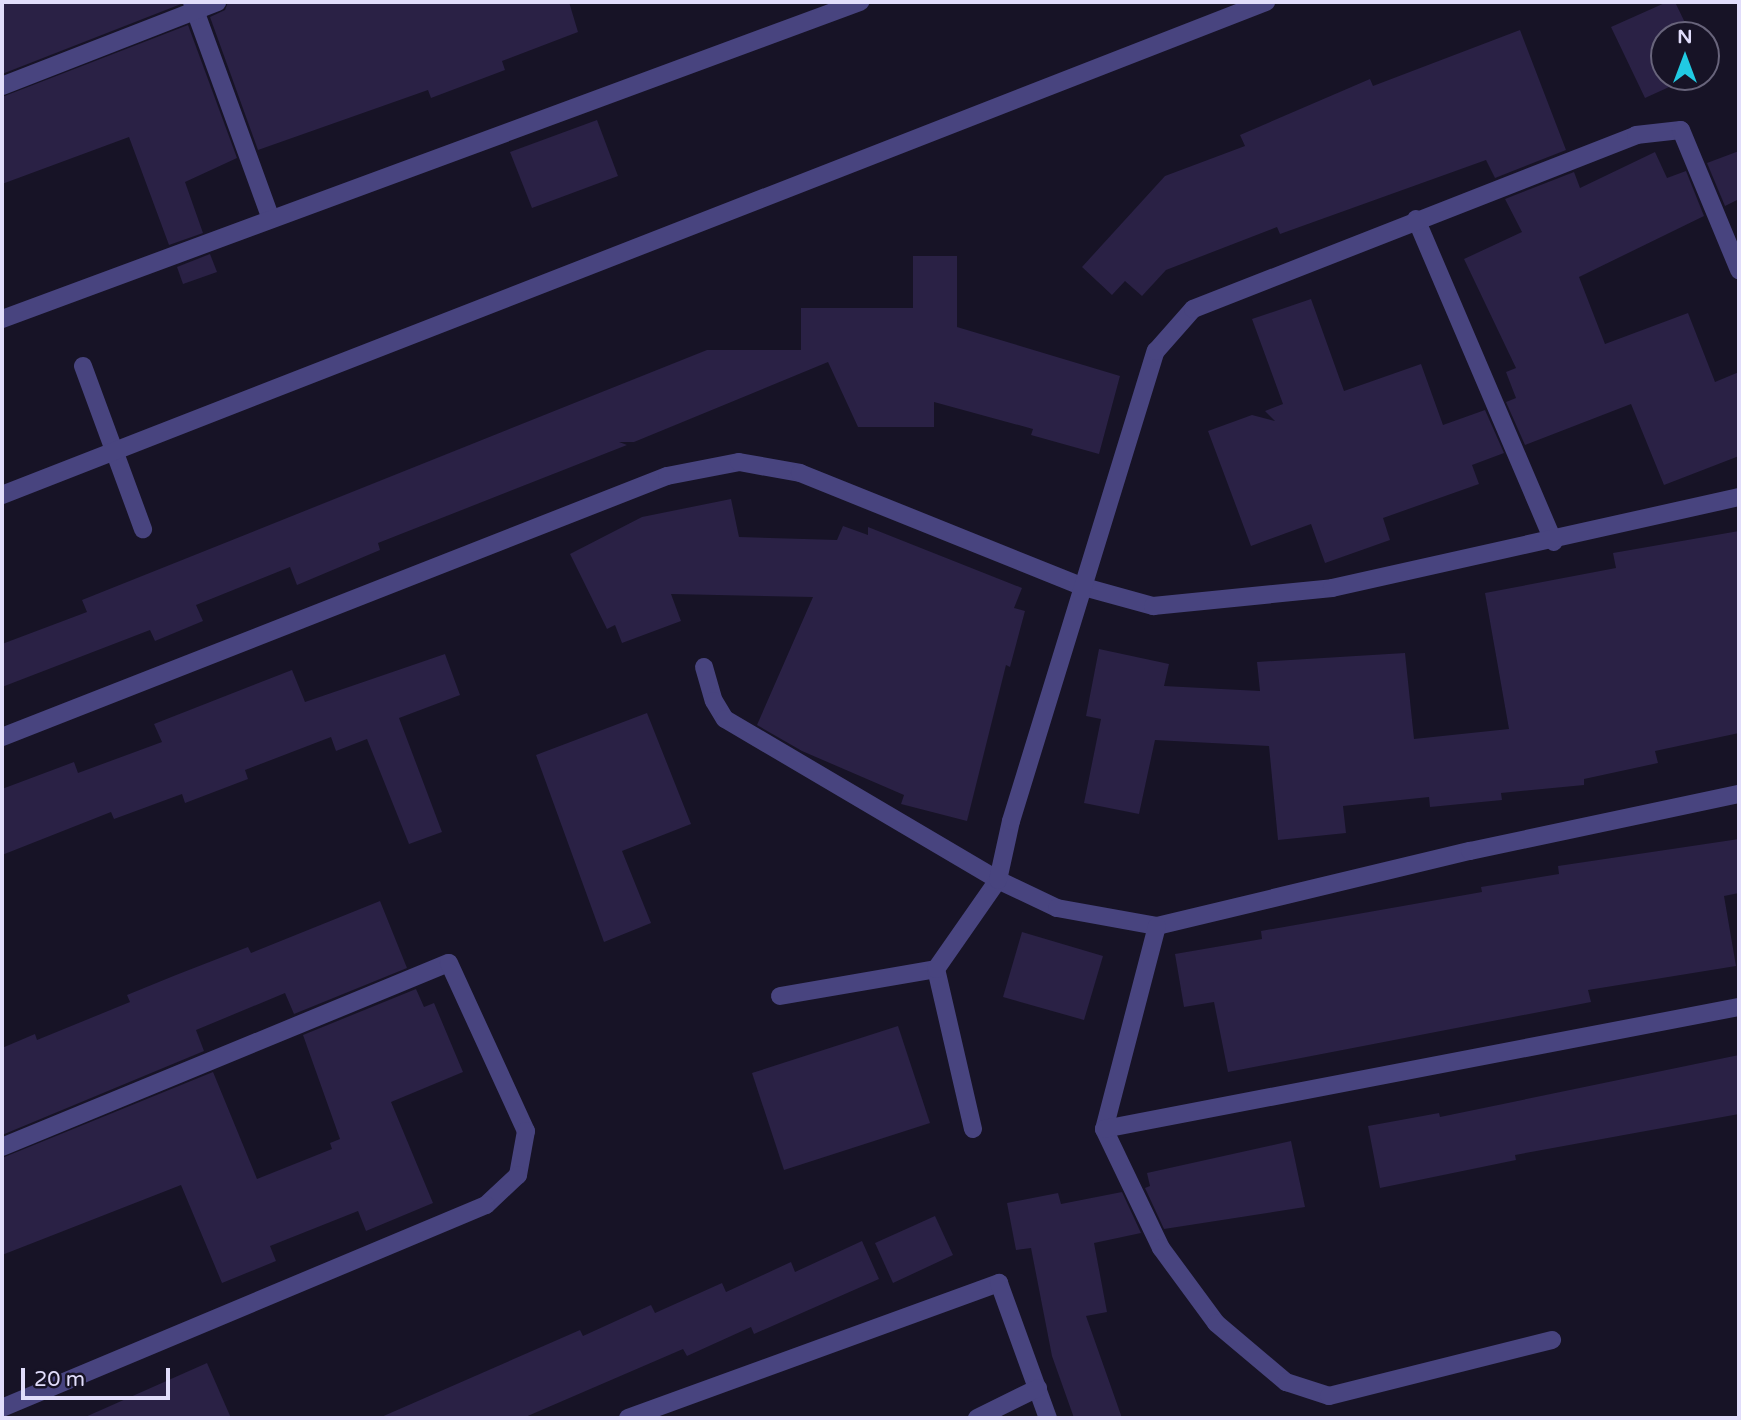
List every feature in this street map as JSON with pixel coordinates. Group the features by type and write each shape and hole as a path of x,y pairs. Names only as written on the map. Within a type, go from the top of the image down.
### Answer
{"street":[{"path":"2,86 194,6 217,2"},
{"path":"2,319 860,2"},
{"path":"2,495 1266,2"},
{"path":"194,6 271,219"},
{"path":"780,996 936,969 998,880 1011,821 1156,351 1193,310 1416,219 1636,135 1681,130 1739,270"},
{"path":"1416,219 1554,542"},
{"path":"83,366 143,529"},
{"path":"2,737 667,476 739,462 800,473 1084,587 1153,606 1332,588 1554,542 1739,498"},
{"path":"704,667 714,701 725,719 998,880 1057,908 1157,926 1470,851 1739,794"},
{"path":"1157,926 1104,1129 1161,1248 1216,1323 1286,1382 1329,1396 1552,1339"},
{"path":"2,1147 449,963 526,1131 517,1175 486,1205 2,1408"},
{"path":"936,969 973,1129"},
{"path":"1104,1129 1739,1007"},
{"path":"628,1418 999,1283 1048,1418"},
{"path":"977,1418 1038,1388"}],"building":[{"path":"2,2 181,2 181,4 2,74"},
{"path":"228,2 569,2 578,32 502,61 505,70 431,98 428,90 258,150 210,17 225,10"},
{"path":"1667,2 1675,2 1684,21 1650,21 1650,91 1660,91 1645,98 1611,27"},
{"path":"188,25 237,158 185,182 203,233 169,245 129,137 2,184 2,97"},
{"path":"1520,30 1566,150 1495,178 1486,160 1280,234 1277,227 1166,270 1142,296 1125,281 1112,295 1082,267 1165,176 1245,146 1240,135 1370,79 1373,86"},
{"path":"597,120 618,176 532,208 510,152"},
{"path":"1739,151 1739,199 1725,206 1707,163"},
{"path":"1655,152 1667,178 1686,171 1704,216 1579,277 1605,344 1688,313 1715,382 1739,372 1739,456 1664,485 1631,404 1525,445 1506,402 1516,398 1506,372 1516,368 1464,259 1522,232 1505,199 1574,172 1580,188"},
{"path":"210,254 217,272 183,284 177,267"},
{"path":"913,256 957,256 957,327 1120,376 1099,454 1031,435 1033,429 934,402 934,427 858,427 828,362 634,442 619,442 627,445 378,543 380,550 297,585 290,567 196,605 203,621 155,641 150,630 2,687 2,644 87,612 82,600 707,350 801,350 801,308 913,308"},
{"path":"1311,299 1344,391 1421,364 1443,425 1485,410 1504,453 1472,465 1479,484 1383,518 1390,540 1325,563 1311,524 1251,546 1208,431 1252,415 1275,421 1265,411 1283,404 1252,319"},
{"path":"731,499 739,537 837,540 843,526 868,535 868,527 1022,588 1014,608 1025,611 1010,667 1006,665 967,821 901,804 904,795 802,751 757,725 813,597 671,594 681,621 622,643 615,625 607,629 570,554 642,517"},
{"path":"1739,531 1739,733 1655,751 1658,763 1584,779 1584,785 1501,793 1502,800 1430,807 1429,797 1343,806 1346,833 1278,840 1269,746 1155,740 1139,814 1084,803 1101,719 1086,716 1099,649 1169,664 1164,686 1260,691 1257,662 1405,653 1414,739 1509,729 1485,593 1616,568 1613,553"},
{"path":"445,654 460,695 399,718 442,832 409,844 367,739 336,751 331,737 245,770 248,779 185,803 182,794 114,819 111,812 2,855 2,789 74,762 78,773 162,742 154,724 292,670 305,702"},
{"path":"647,713 691,824 622,851 651,923 604,942 536,755"},
{"path":"1739,839 1739,893 1724,896 1736,966 1588,990 1591,1002 1228,1072 1214,1002 1184,1007 1175,954 1262,939 1261,931 1482,892 1481,887 1559,874 1558,866"},
{"path":"380,901 407,968 294,1014 285,993 196,1030 204,1051 2,1135 2,1048 35,1034 37,1040 130,1002 127,995 176,975 248,947 251,953"},
{"path":"1022,932 1103,956 1084,1020 1003,997"},
{"path":"416,989 424,1007 434,1003 463,1072 391,1102 433,1203 366,1231 358,1211 270,1246 276,1261 222,1283 181,1185 2,1255 2,1158 213,1072 257,1179 332,1149 330,1143 340,1139 303,1035"},
{"path":"898,1026 930,1123 784,1170 752,1073"},
{"path":"1739,1055 1739,1114 1515,1155 1516,1160 1380,1188 1368,1126 1439,1113 1440,1117"},
{"path":"1291,1141 1305,1207 1164,1229 1145,1188 1150,1186 1147,1173"},
{"path":"1122,1192 1141,1233 1094,1243 1107,1312 1086,1316 1122,1418 1074,1418 1052,1356 1031,1248 1016,1250 1007,1203 1058,1193 1061,1204"},
{"path":"935,1216 953,1255 893,1283 875,1243"},
{"path":"862,1241 879,1279 754,1334 751,1327 687,1356 683,1349 523,1418 379,1418 580,1330 583,1336 651,1305 655,1313 722,1283 726,1292 791,1262 795,1272"},
{"path":"207,1363 231,1418 83,1418"}]}
